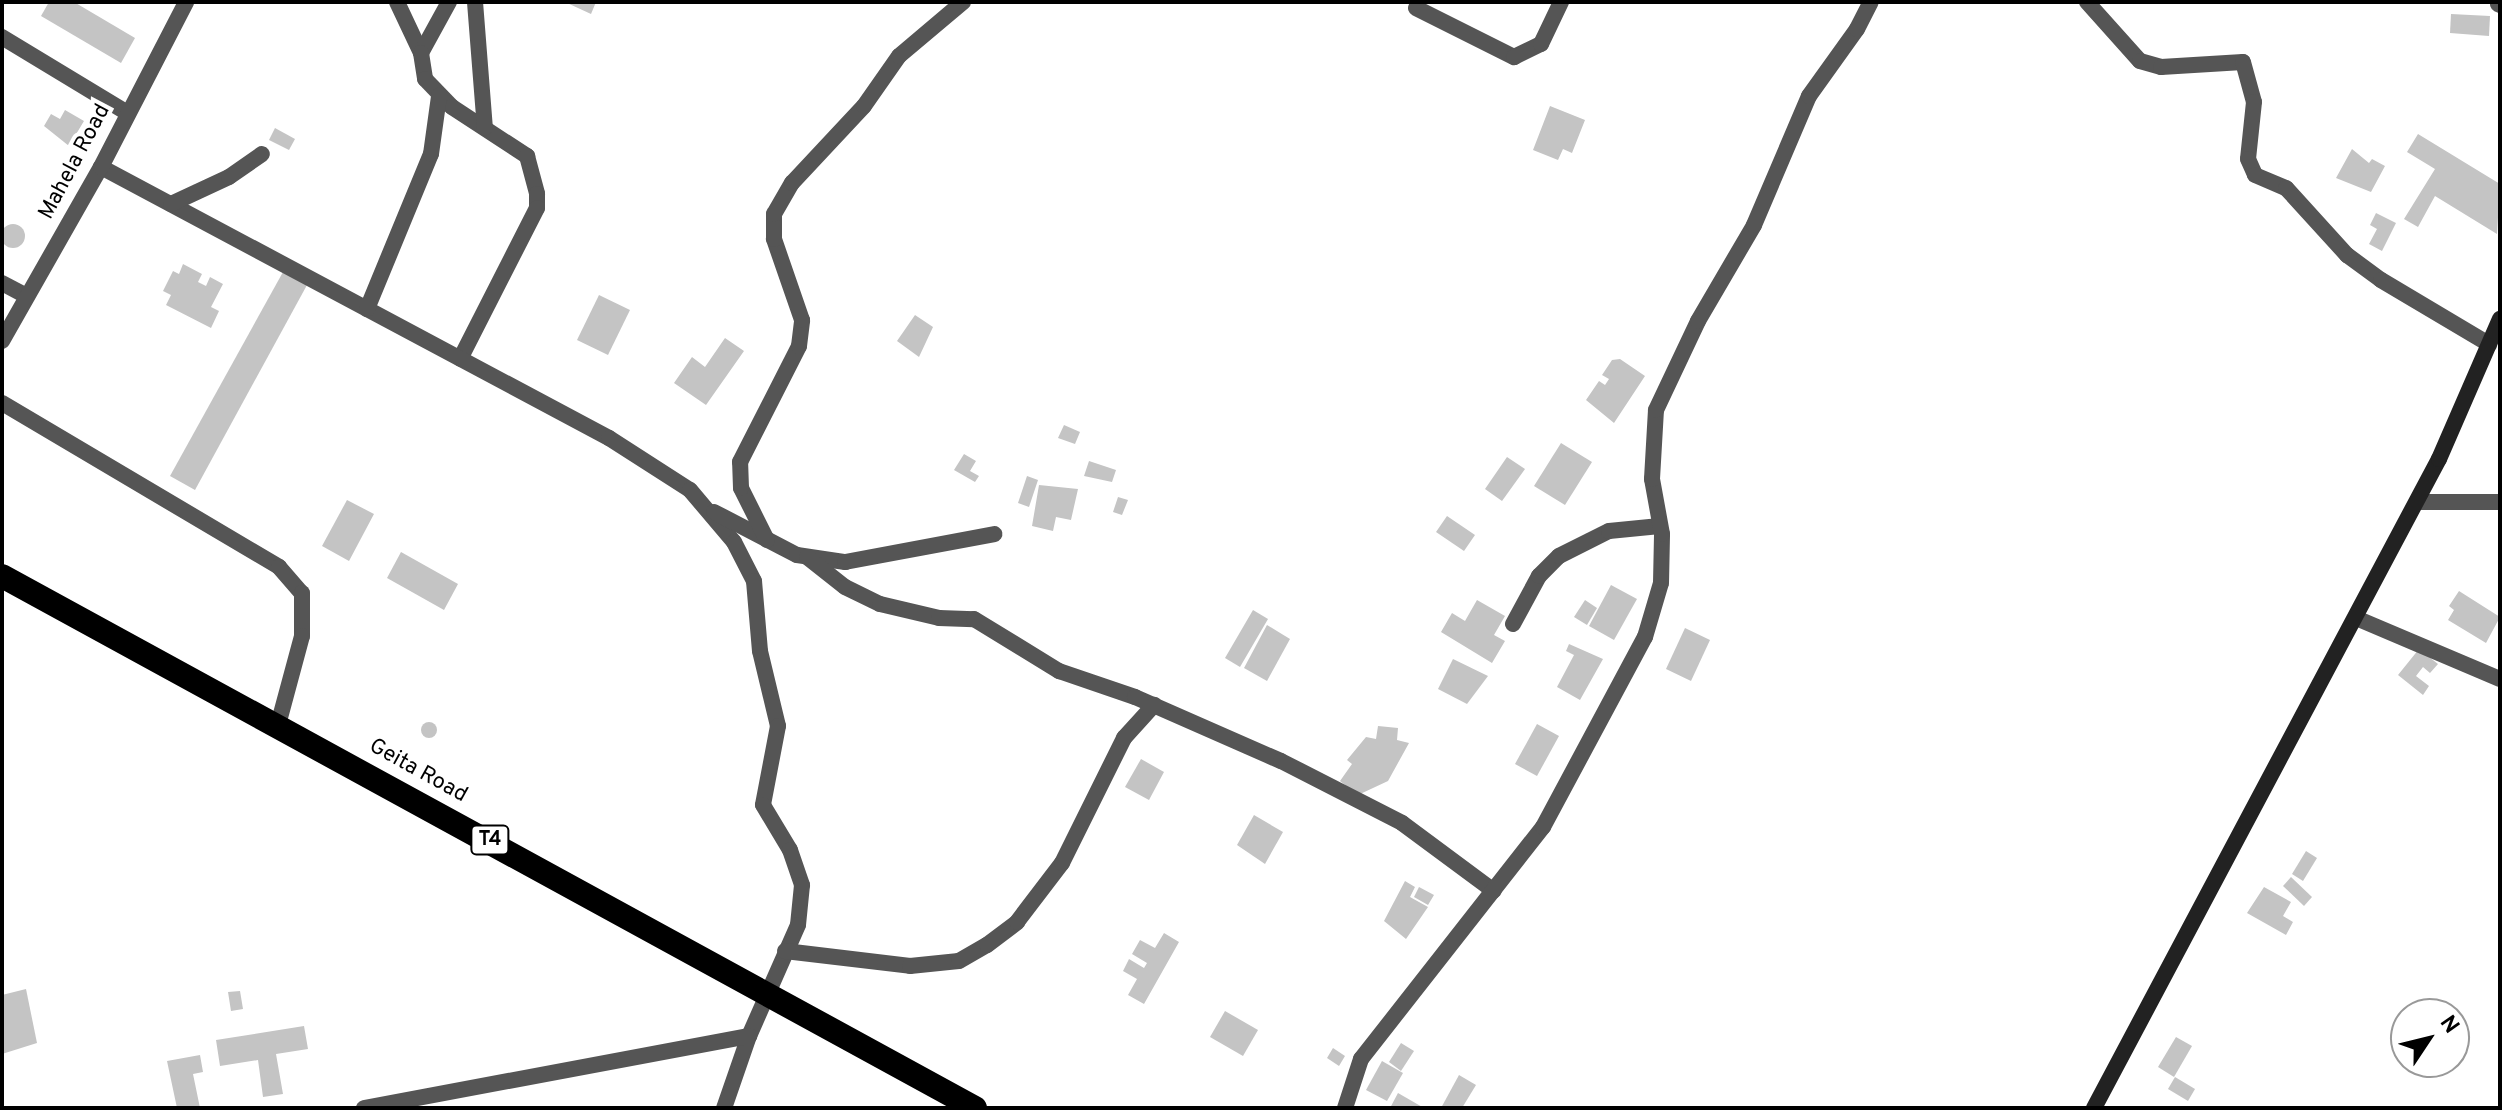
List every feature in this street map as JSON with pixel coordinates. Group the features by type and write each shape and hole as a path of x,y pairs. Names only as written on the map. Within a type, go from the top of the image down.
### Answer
{"highway":[{"name":"Geita Road","path":"2,576 769,991 975,1108"}],"street":[{"name":"Mahela Road","path":"2,341 101,167 126,112 186,2"},
{"path":"397,2 421,53 425,79 439,96 527,156 537,208 460,359"},
{"path":"421,53 449,2"},
{"path":"475,2 485,128"},
{"path":"767,540 741,488 740,462 799,346 802,320 774,239 774,214 792,183 864,106 899,56 963,2"},
{"path":"1416,8 1514,57 1541,44 1561,2"},
{"path":"1345,1108 1361,1059 1543,827 1645,637 1661,583 1660,526 1652,479 1656,410 1698,321 1754,225 1809,96 1871,2"},
{"path":"2087,2 2140,61 2161,67 2243,62 2254,102 2248,159 2255,175 2286,188 2347,255 2381,280 2489,344"},
{"path":"2,37 126,112"},
{"path":"367,309 431,154 439,96"},
{"path":"171,204 229,177 262,154"},
{"path":"101,167 609,438 664,471 709,509 807,557 845,587 880,604 974,619 1059,671 1154,705 1380,811 1494,891"},
{"path":"2,283 26,296"},
{"path":"2094,1108 2417,502 2500,319"},
{"path":"2,403 279,567 302,593 302,636 278,725"},
{"path":"2417,502 2500,502"},
{"path":"709,509 734,542 759,602 760,651 778,726 763,805 790,850 802,885 798,925 749,1036 724,1108"},
{"path":"1513,624 1539,576 1559,556 1609,531 1660,526"},
{"path":"807,557 845,562 994,534"},
{"path":"2356,618 2500,679"},
{"path":"785,951 910,966 959,961 987,945 1017,922 1062,863 1124,738 1154,705"},
{"path":"364,1108 389,1106 749,1036"}],"building":[{"path":"49,2 74,2 135,38 121,63 41,16"},
{"path":"565,2 596,2 591,14"},
{"path":"2451,14 2490,16 2489,36 2450,33"},
{"path":"1550,106 1585,120 1572,153 1563,149 1558,160 1533,150"},
{"path":"65,110 84,121 69,146 44,126 51,114 60,119"},
{"path":"275,128 295,139 289,150 269,140"},
{"path":"2418,134 2500,184 2497,234 2435,196 2418,227 2404,219 2435,169 2407,152"},
{"path":"2352,149 2369,163 2372,159 2385,166 2371,192 2336,178"},
{"path":"2376,213 2396,223 2382,251 2369,244 2377,229 2370,225"},
{"path":"13,224 22,227 25,236 22,245 13,248 4,245 1,236 4,227"},
{"path":"183,264 202,274 198,282 206,286 210,277 223,284 211,307 219,311 211,328 166,305 171,295 163,291 173,271 179,274"},
{"path":"283,272 307,285 195,490 170,476"},
{"path":"599,295 630,310 608,355 577,340"},
{"path":"915,315 933,327 919,357 897,341"},
{"path":"725,338 744,351 706,405 674,383 692,357 705,367"},
{"path":"1620,359 1645,376 1614,423 1586,400 1599,381 1605,385 1609,379 1602,375 1612,360"},
{"path":"1064,425 1080,432 1075,444 1058,438"},
{"path":"1561,443 1592,462 1565,505 1534,486"},
{"path":"964,454 976,461 970,471 979,476 975,482 954,470"},
{"path":"1507,457 1525,469 1502,501 1485,489"},
{"path":"1089,461 1116,470 1112,482 1084,476"},
{"path":"1027,476 1038,480 1029,507 1018,503"},
{"path":"1039,485 1078,489 1071,520 1056,517 1053,531 1032,526"},
{"path":"1118,497 1128,500 1122,515 1113,512"},
{"path":"347,500 374,514 349,561 322,546"},
{"path":"1447,516 1475,535 1464,551 1436,532"},
{"path":"401,552 458,584 444,610 387,578"},
{"path":"1611,585 1637,599 1614,640 1589,626"},
{"path":"2459,591 2500,617 2486,643 2448,620 2454,610 2449,606"},
{"path":"1477,600 1505,616 1494,635 1505,641 1492,663 1441,632 1452,613 1465,621"},
{"path":"1585,600 1597,608 1587,625 1574,617"},
{"path":"1253,610 1268,619 1240,667 1225,658"},
{"path":"1267,625 1290,639 1267,681 1244,668"},
{"path":"1685,628 1710,640 1691,681 1666,669"},
{"path":"1569,644 1603,659 1580,700 1557,687 1574,655 1566,651"},
{"path":"2419,649 2438,664 2430,673 2423,667 2416,676 2429,686 2423,695 2398,675"},
{"path":"1453,659 1488,676 1467,704 1438,689"},
{"path":"429,722 435,724 435,736 429,738 423,736 421,730 423,724"},
{"path":"1537,724 1559,736 1537,776 1515,764"},
{"path":"1378,726 1398,728 1397,740 1409,743 1388,781 1358,795 1340,781 1352,764 1347,760 1366,737 1376,739"},
{"path":"1141,759 1164,772 1149,800 1125,787"},
{"path":"1254,815 1283,832 1265,864 1237,845"},
{"path":"2306,851 2317,858 2303,881 2292,874"},
{"path":"2291,877 2312,897 2304,906 2283,886"},
{"path":"1405,881 1415,887 1410,897 1428,907 1406,939 1384,921"},
{"path":"1419,887 1434,895 1428,905 1414,897"},
{"path":"2264,887 2291,902 2283,916 2293,922 2286,935 2247,913"},
{"path":"1164,933 1179,942 1144,1004 1128,995 1137,979 1123,971 1129,959 1144,968 1147,963 1132,954 1140,940 1155,948"},
{"path":"26,989 37,1043 2,1054 2,995"},
{"path":"240,991 243,1009 231,1011 228,992"},
{"path":"1225,1011 1258,1030 1243,1056 1210,1037"},
{"path":"304,1026 308,1049 276,1054 283,1094 263,1097 258,1060 220,1066 216,1040"},
{"path":"2176,1037 2192,1046 2174,1077 2158,1067"},
{"path":"1401,1043 1414,1051 1401,1071 1389,1062"},
{"path":"1333,1048 1345,1056 1339,1066 1327,1058"},
{"path":"200,1055 203,1072 193,1074 200,1108 177,1108 167,1061"},
{"path":"1382,1061 1403,1073 1387,1101 1366,1090"},
{"path":"1459,1075 1476,1085 1462,1108 1441,1108"},
{"path":"2175,1077 2195,1089 2188,1101 2168,1089"},
{"path":"1398,1093 1424,1108 1390,1108"}]}
